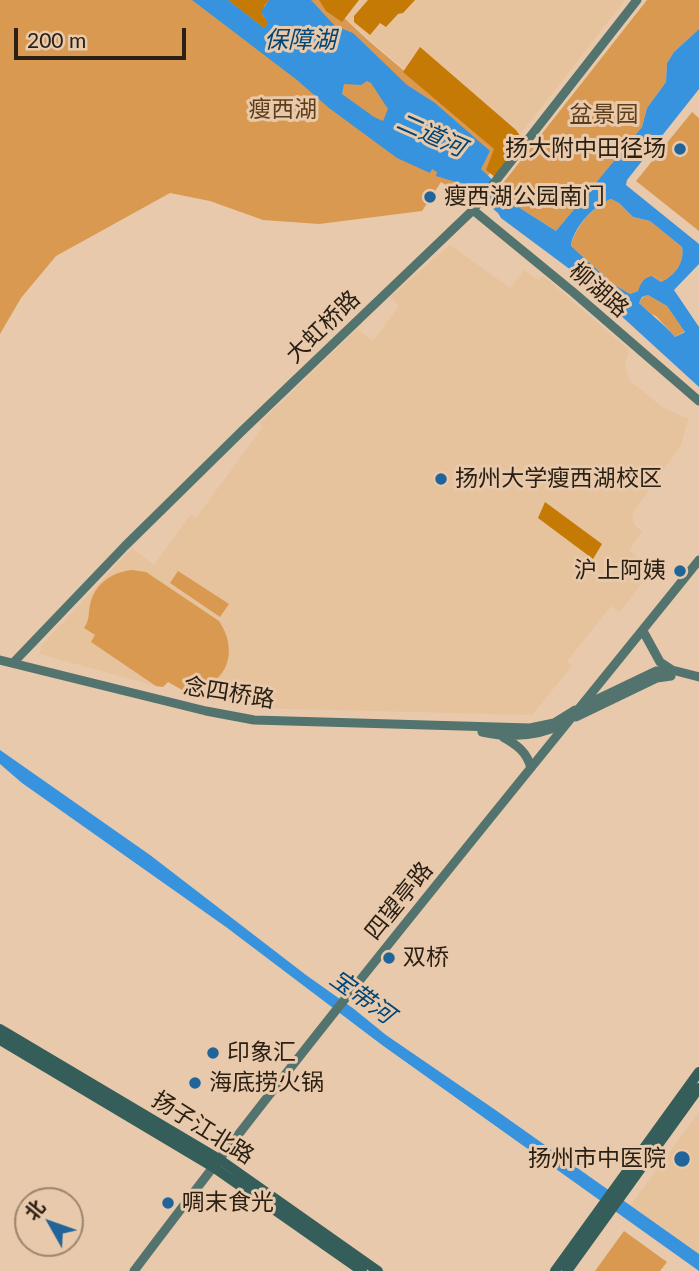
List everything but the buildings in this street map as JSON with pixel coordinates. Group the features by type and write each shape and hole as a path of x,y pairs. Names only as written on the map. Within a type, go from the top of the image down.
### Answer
{"main road":[{"name":"扬子江北路","path":"0,1029 216,1163 378,1271"},
{"name":"扬子江北路","path":"0,1040 216,1163 362,1271"},
{"path":"567,1271 699,1072"},
{"path":"617,1193 699,1088"},
{"path":"555,1271 604,1212"}],"street":[{"name":"大虹桥路","path":"13,663 193,479 476,207 637,0"},
{"name":"柳湖路","path":"476,207 699,401"},
{"name":"四望亭路","path":"134,1271 345,998 699,560"},
{"path":"643,631 660,662 672,670 699,680"},
{"name":"念四桥路","path":"0,660 206,712 254,720 456,727 530,728 554,723 582,706 656,671 672,670"},
{"name":"念四桥路","path":"456,727 502,736 531,735 551,730 657,678 670,675 699,680"},
{"path":"502,736 518,746 529,758 531,768"}],"shaded area":[{"path":"228,0 269,0 262,15 269,23 264,28"},
{"path":"319,0 359,0 342,22 326,11"},
{"path":"327,0 625,0 508,150 428,89 343,17"},
{"path":"368,0 415,0 386,27 380,23 370,35 354,22 354,16"},
{"path":"420,47 516,130 523,140 495,177 486,170 494,149 403,72"},
{"name":"扬州大学瘦西湖校区","path":"450,245 510,288 524,270 538,280 543,276 629,350 625,365 629,380 662,407 689,417 681,445 632,514 634,524 642,532 629,550 652,570 620,612 611,606 567,661 572,666 532,715 259,708 191,695 168,682 159,687 40,654 41,646 132,548 154,565 191,514 196,518 263,427 260,423 357,329 373,341 399,306 390,297"},
{"path":"545,502 602,544 593,559 538,518"},
{"name":"扬州市中医院","path":"699,1112 699,1254 630,1206"}],"green space":[{"name":"瘦西湖","path":"0,0 327,0 391,60 508,150 469,200 441,182 422,211 319,224 263,220 210,201 170,193 56,256 21,298 0,334"},
{"name":"盆景园","path":"647,0 699,0 699,29 674,52 667,63 666,82 647,108 642,127 556,231 512,203 500,187"},
{"name":"扬大附中田径场","path":"692,112 699,118 699,231 636,181"},
{"path":"611,199 633,217 650,221 682,247 680,263 671,276 661,282 653,276 638,291 630,294 613,284 571,246 576,232 586,218 598,206"},
{"path":"648,295 667,306 685,331 675,337 656,316 649,313 639,303"},
{"path":"132,570 146,572 219,621 227,636 229,652 225,668 214,681 191,695 168,682 163,687 156,686 91,642 95,635 84,628 95,591 111,576"},
{"path":"178,571 229,604 220,617 170,583"},
{"path":"624,1231 667,1262 660,1271 595,1271"}],"water":[{"name":"保障湖","path":"192,0 228,0 264,28 268,23 261,12 269,0 311,0 335,26 353,33 407,85 435,103 490,151 481,169 512,203 556,231 642,127 647,108 666,82 667,63 674,52 699,29 699,89 627,180 626,185 699,244 699,264 674,290 699,327 699,387 587,282 501,218 463,184 436,176 437,172 432,169 430,173 397,158 329,108 297,80","holes":["367,81 388,109 383,121 342,94 344,84 361,85","611,199 619,203 633,217 650,221 682,247 680,263 671,276 661,282 649,277 643,281 638,291 630,294 613,284 571,246 580,225 604,202","648,295 667,306 685,332 675,337 639,303 642,297"]},
{"path":"0,750 150,855 386,1035 699,1254 699,1271 382,1045 226,927 22,783 0,764"}],"place":[{"name":"扬大附中田径场","path":"680,149"},
{"name":"瘦西湖公园南门","path":"430,197"},
{"name":"扬州大学瘦西湖校区","path":"441,479"},
{"name":"沪上阿姨","path":"680,571"},
{"name":"双桥","path":"389,958"},
{"name":"印象汇","path":"213,1053"},
{"name":"海底捞火锅","path":"195,1083"},
{"name":"扬州市中医院","path":"682,1159"},
{"name":"啁末食光","path":"168,1203"}],"water label":[{"name":"二道河","path":"431,135"},
{"name":"宝带河","path":"362,997"}]}
